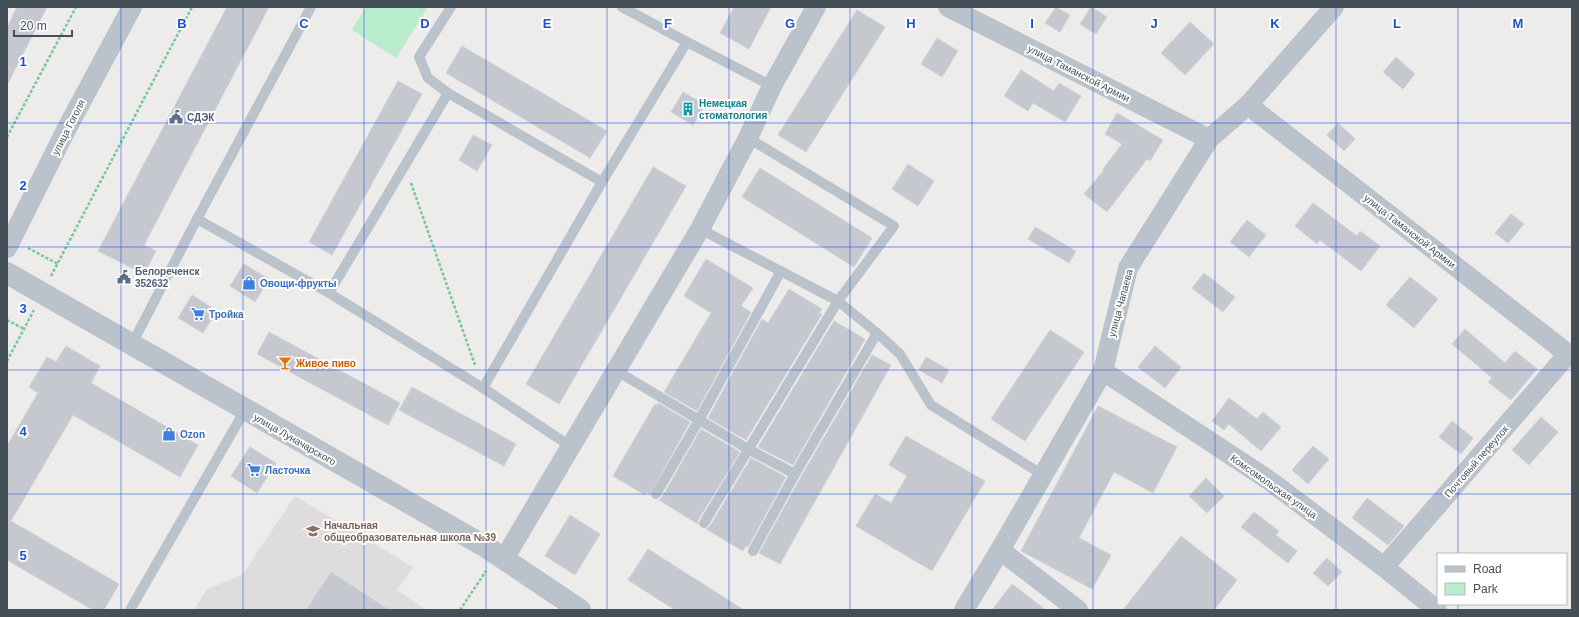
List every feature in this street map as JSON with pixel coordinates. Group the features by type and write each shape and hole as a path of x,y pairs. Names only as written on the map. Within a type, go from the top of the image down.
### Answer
{"street":[{"name":"улица Гоголя","path":"9,244 67,128 132,7"},
{"path":"501,556 570,446 700,228 748,138 772,86 816,7"},
{"name":"улица Таманской Армии","path":"948,7 1209,139"},
{"name":"улица Чапаева","path":"964,610 1103,371 1128,268 1209,139 1248,105 1334,7"},
{"name":"улица Таманской Армии","path":"1248,105 1570,355"},
{"name":"улица Луначарского","path":"7,273 501,556 570,607"},
{"name":"Почтовый переулок","path":"1384,567 1570,355"},
{"name":"Комсомольская улица","path":"1103,371 1270,481 1384,567 1437,610"},
{"path":"1000,550 1078,610"}],"lane":[{"path":"132,344 196,219 311,7"},
{"path":"450,7 419,57 428,78 448,93 602,182"},
{"path":"622,7 772,86"},
{"path":"483,388 602,182 687,42"},
{"path":"329,293 404,164 448,93"},
{"path":"704,523 838,301 894,226 748,138"},
{"path":"196,219 329,293 483,388 570,446"},
{"path":"700,228 838,301 878,333 900,354 931,406 1043,475"},
{"path":"656,494 699,420 781,271"},
{"path":"753,551 795,474 878,333"},
{"path":"615,370 748,449 795,474"},
{"path":"130,610 245,410"}],"path":[{"path":"7,137 76,7"},
{"path":"7,361 192,7"},
{"path":"404,164 483,388"},
{"path":"9,244 58,264"},
{"path":"7,320 24,329"},
{"path":"460,610 501,556"}],"shaded area":[{"name":"Начальная общеобразовательная школа №39","path":"295,496 413,567 397,590 427,610 194,610 207,589 242,575"}],"green space":[{"path":"366,7 428,7 396,58 352,30"}],"building":[{"path":"17,7 47,7 7,85 7,28"},
{"path":"227,7 269,7 144,245 156,251 144,274 98,251"},
{"path":"734,7 771,7 749,49 720,33"},
{"path":"1056,7 1070,15 1060,32 1045,23"},
{"path":"1091,7 1107,17 1096,34 1080,24"},
{"path":"857,10 885,27 806,152 778,135"},
{"path":"1190,22 1214,44 1185,75 1161,53"},
{"path":"937,38 958,51 942,77 921,64"},
{"path":"462,46 607,131 590,158 446,73"},
{"path":"1396,57 1415,74 1403,89 1383,72"},
{"path":"1021,70 1054,91 1059,83 1081,96 1065,122 1033,103 1028,111 1004,96"},
{"path":"398,81 422,94 332,255 309,242"},
{"name":"Немецкая стоматология","path":"683,92 705,105 693,125 671,112"},
{"path":"1117,113 1163,140 1150,161 1147,159 1107,212 1084,194 1104,170 1103,169 1122,144 1105,134"},
{"path":"1338,123 1355,139 1344,151 1327,135"},
{"path":"473,135 492,145 477,171 459,160"},
{"path":"908,164 934,181 918,206 892,189"},
{"path":"653,167 686,186 559,404 526,384"},
{"path":"760,168 872,238 854,267 742,197"},
{"path":"1313,203 1357,236 1360,231 1380,246 1361,271 1320,240 1317,244 1295,226"},
{"path":"1511,214 1524,224 1508,243 1495,233"},
{"path":"1247,220 1266,235 1249,257 1230,242"},
{"path":"1035,227 1076,251 1069,263 1028,239"},
{"path":"706,259 753,288 741,306 751,312 697,411 664,392 711,313 684,296"},
{"name":"Овощи-фрукты","path":"244,264 269,279 255,302 230,286"},
{"path":"1204,273 1235,297 1223,312 1192,288"},
{"path":"1410,277 1438,299 1414,328 1386,305"},
{"path":"789,289 822,309 819,313 822,314 746,440 708,418 762,319 768,323"},
{"name":"Тройка","path":"192,295 217,311 203,333 178,318"},
{"path":"834,321 865,339 793,465 758,447"},
{"path":"1465,329 1505,363 1515,351 1537,369 1511,400 1488,382 1492,378 1452,344"},
{"path":"1050,330 1084,352 1025,441 991,419"},
{"path":"269,332 400,403 388,425 257,354"},
{"path":"66,346 100,366 91,383 198,445 180,477 73,415 11,521 119,584 104,610 93,610 7,560 7,446 38,393 29,387 47,357 56,362"},
{"path":"1155,346 1181,367 1165,388 1138,367"},
{"path":"872,355 891,365 780,564 759,553"},
{"path":"926,357 949,370 942,383 919,370"},
{"path":"412,387 516,444 504,466 399,410"},
{"path":"1229,398 1257,419 1263,412 1281,427 1261,451 1229,424 1224,430 1212,421"},
{"path":"658,403 690,422 650,494 646,492 645,495 613,476 655,404 657,405"},
{"path":"1098,406 1177,447 1153,493 1114,472 1079,538 1111,555 1092,589 1021,551"},
{"path":"1541,417 1558,432 1529,465 1512,450"},
{"path":"1452,421 1473,438 1461,454 1439,437"},
{"path":"701,429 740,452 698,520 698,524 659,500"},
{"path":"906,436 985,481 932,571 856,526 875,494 891,503 907,476 889,465"},
{"path":"1313,446 1329,459 1308,484 1292,470"},
{"name":"Ласточка","path":"250,447 276,463 257,493 231,476"},
{"path":"751,458 786,477 748,547 746,546 743,551 706,529 710,526"},
{"path":"1206,478 1224,496 1207,513 1189,496"},
{"path":"1367,498 1404,526 1388,545 1352,518"},
{"path":"1254,512 1279,531 1276,535 1297,551 1288,563 1241,527"},
{"path":"570,515 600,534 575,575 545,556"},
{"path":"1181,536 1237,580 1214,610 1123,610"},
{"path":"648,549 744,610 675,610 628,580"},
{"path":"1327,558 1342,572 1328,586 1313,573"},
{"path":"331,572 389,610 306,610"},
{"path":"1012,584 1046,610 992,610"}],"place":[{"name":"Немецкая стоматология","path":"688,109"},
{"name":"СДЭК","path":"176,117"},
{"name":"Белореченск 352632","path":"124,277"},
{"name":"Овощи-фрукты","path":"249,283"},
{"name":"Тройка","path":"198,314"},
{"name":"Живое пиво","path":"285,363"},
{"name":"Ozon","path":"169,434"},
{"name":"Ласточка","path":"254,470"},
{"name":"Начальная общеобразовательная школа №39","path":"313,531"}]}
